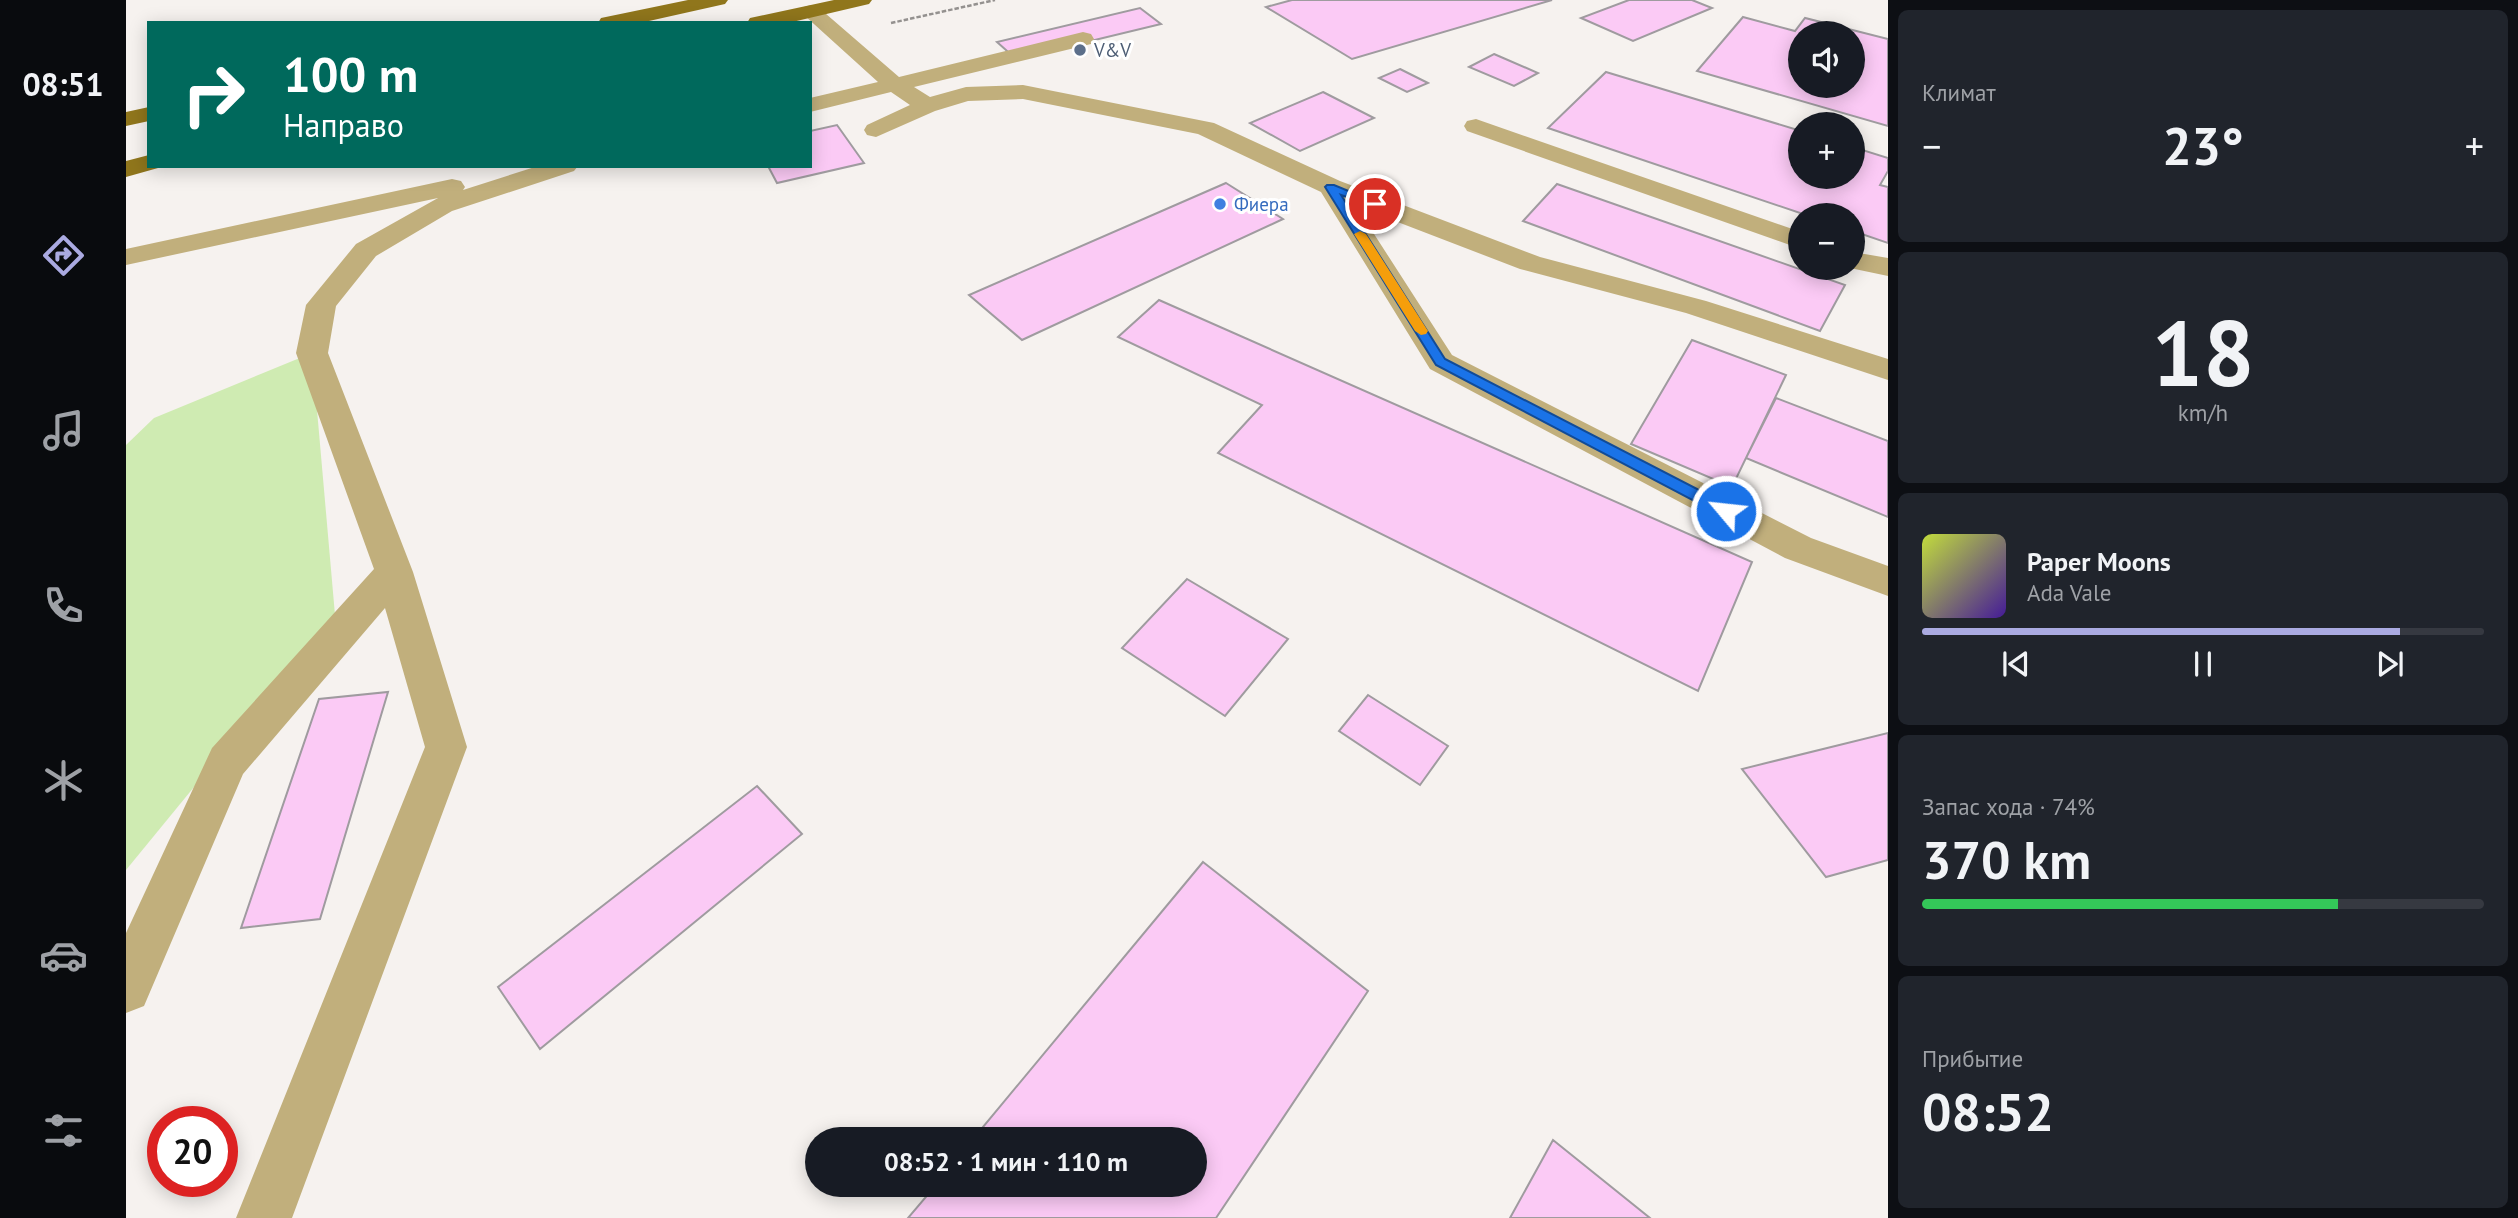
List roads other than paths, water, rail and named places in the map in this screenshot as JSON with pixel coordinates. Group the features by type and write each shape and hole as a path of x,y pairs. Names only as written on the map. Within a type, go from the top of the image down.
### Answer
{"main road":[{"path":"618,21 718,0"},
{"path":"767,21 862,0"},
{"path":"126,119 147,114"},
{"path":"126,169 147,164"}],"street":[{"path":"811,11 895,85 927,106"},
{"path":"812,105 1083,39"},
{"path":"876,130 927,106 966,94 1023,92 1205,128 1331,187 1530,263 1696,307 1888,370"},
{"path":"1476,125 1788,236"},
{"path":"126,257 537,168"},
{"path":"264,1218 446,747 394,572 312,353 321,305 366,250 443,205 559,168"},
{"path":"1331,187 1441,362 1798,548 1888,581"},
{"path":"1865,262 1888,267"},
{"path":"126,988 227,762 394,572"}],"place":[{"name":"V&V","path":"1080,50"},
{"name":"Фиера","path":"1220,204"}]}
